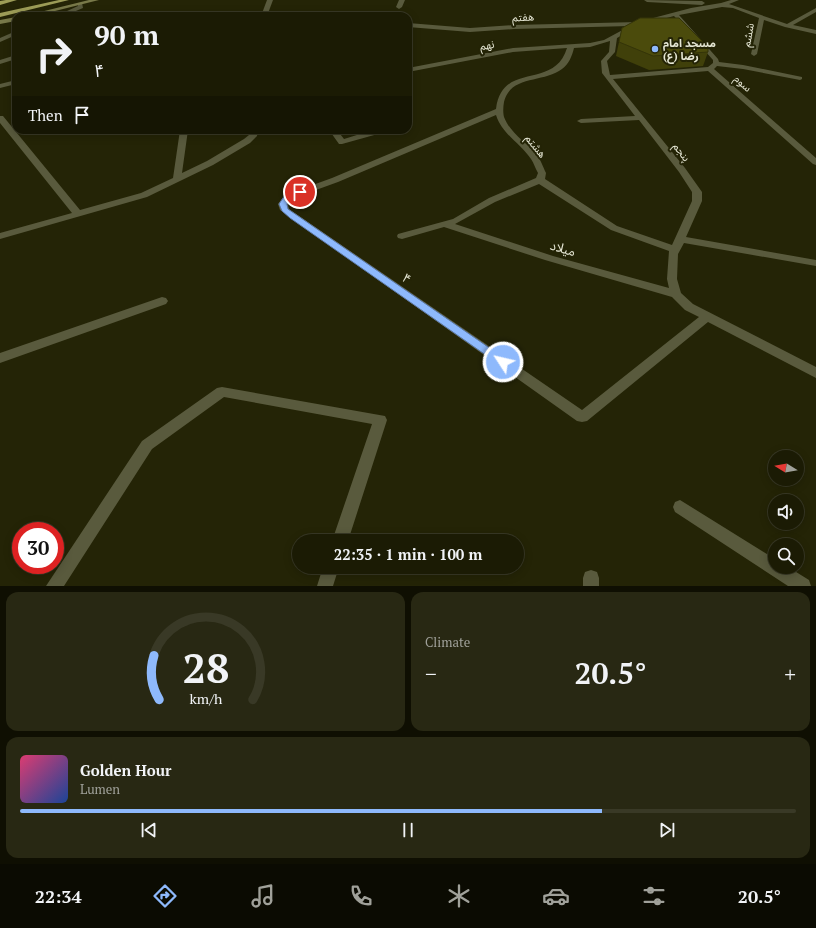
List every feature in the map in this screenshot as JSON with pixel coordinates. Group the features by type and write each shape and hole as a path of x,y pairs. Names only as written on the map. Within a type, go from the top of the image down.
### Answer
{"highway":[{"path":"0,3 14,0"},
{"path":"13,12 66,0"},
{"path":"0,15 12,12"}],"main road":[{"path":"45,12 96,0"},
{"path":"0,22 12,20"}],"street":[{"path":"266,12 270,0"},
{"path":"399,7 402,0"},
{"path":"647,0 734,7 787,26 816,33"},
{"path":"640,24 691,10 722,5 736,0"},
{"path":"69,12 81,7 80,4"},
{"path":"722,5 784,27 816,33"},
{"path":"787,26 816,10"},
{"name":"سوم","path":"675,14 716,60 713,66 816,162"},
{"name":"ششم","path":"754,54 761,19"},
{"name":"هفتم","path":"412,25 470,30 514,27 640,24"},
{"name":"نهم","path":"412,69 513,50 571,47 596,43 606,41 640,24"},
{"path":"0,40 12,36"},
{"path":"614,36 612,52 604,62 605,73 608,77 713,66 743,67 800,78"},
{"path":"500,110 501,100 506,90 520,80 552,72 560,67 568,57 571,47"},
{"path":"0,62 12,58"},
{"name":"پنجم","path":"608,77 682,170 697,192 697,201 672,254 672,279 676,294"},
{"path":"0,86 12,83"},
{"name":"هشتم","path":"500,110 500,115 506,130 534,158 542,173 540,180"},
{"name":"۴","path":"500,110 335,180 288,197 283,204 285,210 582,417 708,316"},
{"path":"0,118 12,133"},
{"path":"581,121 641,118"},
{"path":"13,134 77,213"},
{"path":"177,178 183,134"},
{"path":"0,236 144,195 210,163 247,141 253,134"},
{"path":"336,134 342,142 369,134"},
{"path":"402,236 456,221 492,200 540,180 614,228 674,250"},
{"name":"میلاد","path":"444,224 549,258 676,294"},
{"path":"680,239 816,263"},
{"path":"676,294 689,307 816,373"},
{"path":"0,358 162,301"},
{"path":"54,586 147,445 222,392 380,420 342,534"},
{"path":"680,507 803,586"},
{"path":"325,586 329,574"}],"building":[{"path":"640,18 679,18 708,47 708,52 653,56 619,42 622,28"}],"place":[{"name":"مسجد امام رضا (ع)","path":"655,49"}],"route":[{"path":"300,192 288,197 283,204 285,210 293,217 503,362"}]}
